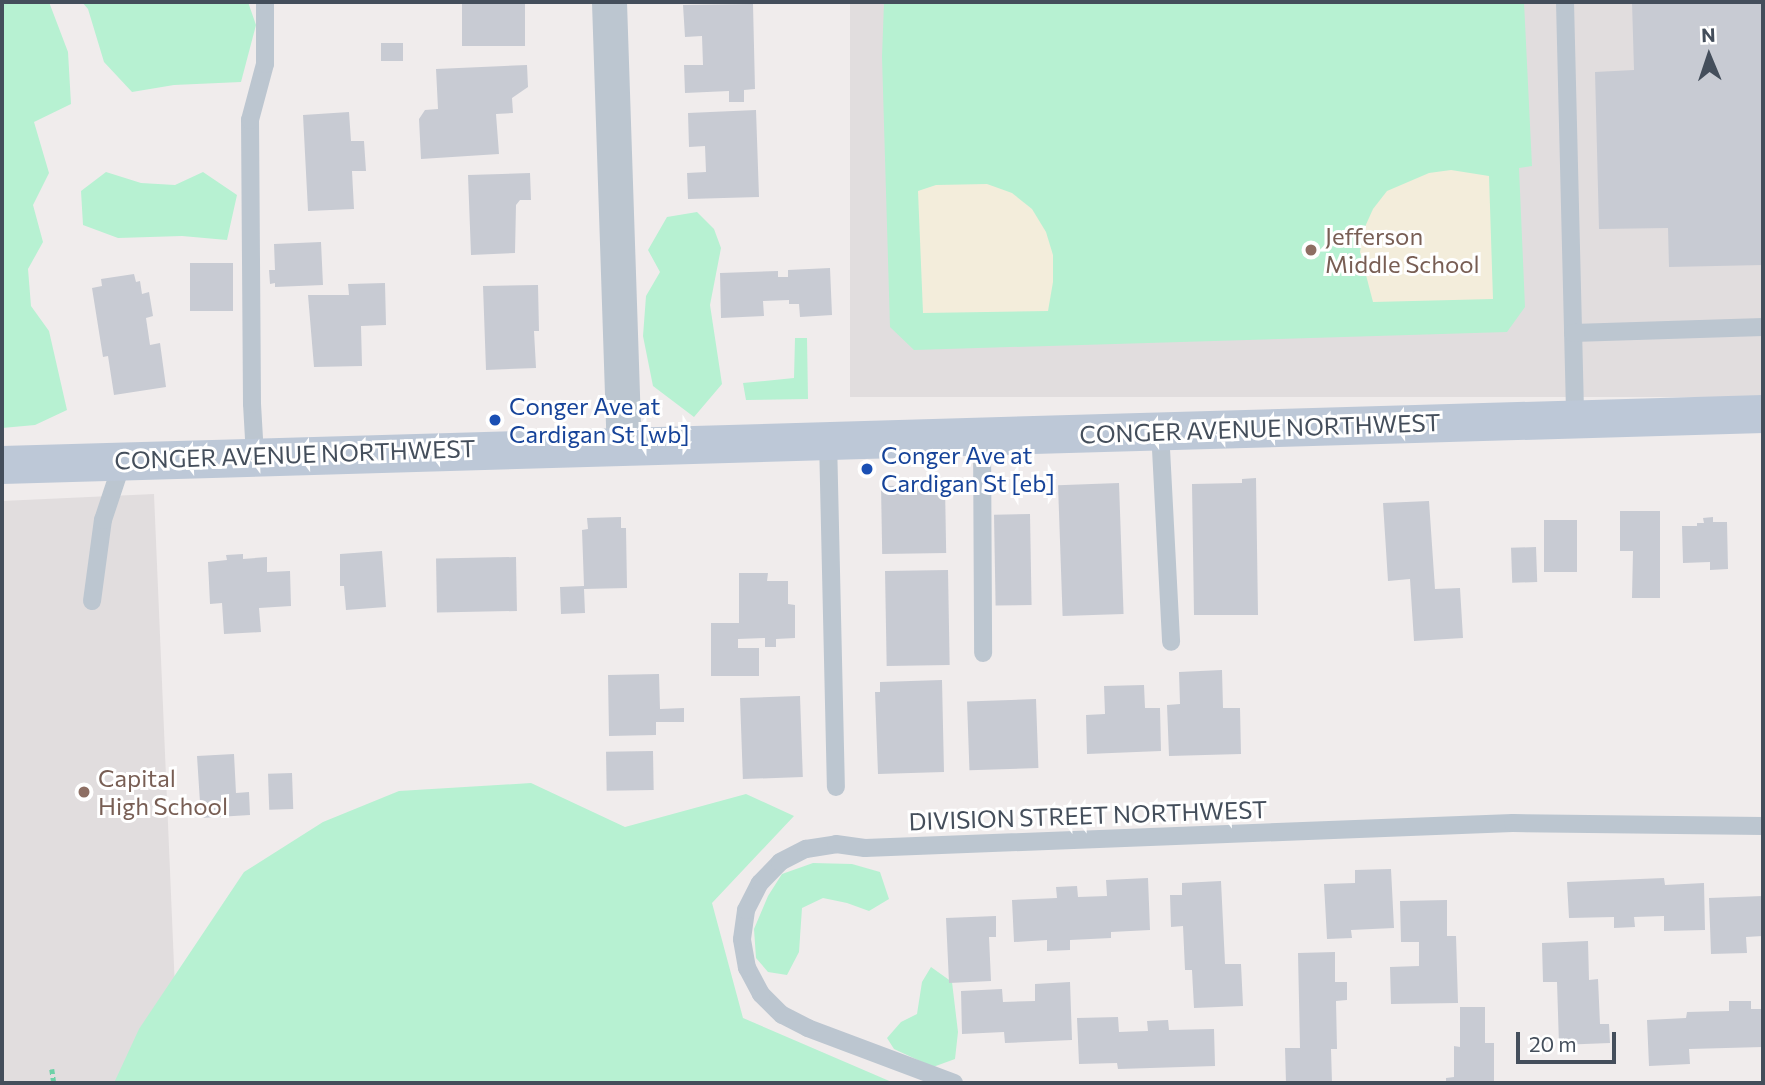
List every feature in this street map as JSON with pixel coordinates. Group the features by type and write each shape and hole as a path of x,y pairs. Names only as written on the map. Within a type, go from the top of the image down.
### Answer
{"street":[{"path":"609,2 624,444"},
{"name":"CONGER AVENUE NORTHWEST","path":"2,465 624,444 1763,414"}],"lane":[{"path":"256,456 252,376 250,120 264,64 265,2"},
{"path":"1565,2 1575,420"},
{"path":"1573,333 1763,327"},
{"path":"1160,430 1171,642"},
{"path":"982,435 983,653"},
{"path":"828,439 836,787"},
{"path":"92,601 103,520 123,460"},
{"name":"DIVISION STREET NORTHWEST","path":"954,1083 808,1028 782,1015 761,994 747,968 742,939 746,910 760,883 780,862 806,849 836,844 865,848 1513,823 1763,825"}],"path":[{"path":"52,1069 54,1083"}],"shaded area":[{"name":"Jefferson Middle School","path":"850,2 1763,2 1763,397 850,397"},
{"name":"Capital High School","path":"154,494 179,1083 2,1083 2,501"}],"green space":[{"path":"2,2 49,2 68,52 71,104 34,122 49,173 33,205 43,242 28,269 31,306 49,331 67,410 35,425 2,428"},
{"path":"82,2 248,2 256,25 241,82 174,85 132,92 104,62 88,9"},
{"name":"Jefferson Middle School","path":"884,2 1524,2 1532,166 1519,168 1525,307 1507,332 914,350 890,327 882,57"},
{"path":"106,172 141,183 175,185 203,172 237,195 227,240 182,236 118,238 83,225 81,191"},
{"path":"697,212 714,229 721,248 710,305 722,384 694,417 653,386 643,336 646,296 660,272 648,250 667,217"},
{"path":"795,338 807,338 808,399 746,400 743,383 794,378"},
{"path":"531,783 625,827 746,794 794,816 712,903 743,1018 894,1083 114,1083 139,1029 244,872 323,822 399,791"},
{"path":"813,863 852,864 880,872 889,899 869,911 823,898 802,908 799,952 787,975 768,972 756,958 754,929 768,896 782,874"},
{"path":"931,967 952,982 958,1032 955,1059 933,1067 894,1049 887,1038 901,1022 917,1014 922,982"}],"sand":[{"path":"1451,170 1489,176 1493,299 1373,302 1360,252 1364,229 1373,209 1387,191 1429,173"},
{"path":"987,184 1012,193 1032,209 1046,232 1053,255 1053,282 1048,311 923,313 918,191 936,185"}],"building":[{"path":"462,2 525,2 525,46 462,46"},
{"path":"1632,2 1763,2 1763,265 1669,267 1668,228 1599,229 1595,72 1634,70"},
{"path":"753,4 755,89 744,90 744,102 729,102 729,91 685,93 684,65 703,65 702,36 685,37 683,5"},
{"path":"381,43 403,43 403,61 381,61"},
{"path":"527,65 528,87 512,98 513,113 496,114 499,154 421,159 419,119 425,110 438,109 436,69"},
{"path":"756,110 759,197 688,199 687,173 706,172 705,146 689,147 688,113"},
{"path":"349,112 351,141 364,141 366,171 352,171 354,209 308,211 303,115"},
{"path":"530,173 531,200 520,200 516,205 515,253 471,255 468,175"},
{"path":"321,242 323,285 275,287 275,283 270,284 269,270 275,270 274,244"},
{"path":"190,263 233,263 233,311 190,311"},
{"path":"830,268 832,315 800,317 799,304 789,304 789,300 763,301 764,316 721,318 720,273 778,271 778,277 788,277 788,270"},
{"path":"134,274 136,282 140,281 142,294 149,292 153,316 146,318 150,345 160,343 166,387 114,395 108,356 103,357 92,288 102,286 101,279"},
{"path":"385,283 386,325 361,326 362,366 314,367 308,295 349,295 348,284"},
{"path":"538,285 539,331 534,331 536,368 486,370 483,286"},
{"path":"1256,478 1258,615 1194,615 1192,484 1242,483 1242,479"},
{"path":"1119,483 1124,614 1063,616 1058,485"},
{"path":"945,485 946,553 882,554 881,486"},
{"path":"1429,501 1435,589 1460,588 1463,638 1414,641 1410,579 1388,581 1383,503"},
{"path":"1620,511 1660,511 1660,598 1632,598 1633,551 1620,551"},
{"path":"1030,514 1032,605 996,606 994,515"},
{"path":"621,517 621,528 626,528 627,588 584,589 585,613 561,614 560,587 584,586 582,530 588,529 587,518"},
{"path":"1713,517 1713,522 1727,522 1728,569 1710,570 1710,562 1683,563 1682,526 1697,526 1697,523 1704,523 1703,518"},
{"path":"1544,520 1577,520 1577,572 1544,572"},
{"path":"1536,547 1537,582 1512,583 1511,548"},
{"path":"382,551 386,607 346,610 344,586 340,586 340,554"},
{"path":"243,554 243,559 267,557 267,572 290,571 291,606 259,608 261,632 224,634 222,603 210,604 208,562 227,560 226,555"},
{"path":"516,557 517,611 437,612 436,558"},
{"path":"948,570 950,665 887,666 885,571"},
{"path":"739,573 768,573 767,581 788,581 788,604 795,605 795,638 776,639 776,647 765,647 765,638 738,639 738,648 759,648 759,676 711,676 711,623 739,623"},
{"path":"1222,670 1223,708 1240,708 1241,754 1169,756 1167,705 1180,704 1179,672"},
{"path":"659,674 660,709 684,708 684,722 656,722 656,735 609,736 608,675"},
{"path":"942,680 944,772 878,774 875,692 880,692 880,682"},
{"path":"1144,685 1145,708 1160,708 1161,751 1087,754 1086,715 1105,714 1104,686"},
{"path":"800,696 803,777 743,779 740,698"},
{"path":"1036,699 1038,768 969,770 967,701"},
{"path":"653,751 654,790 607,791 606,752"},
{"path":"234,754 236,793 249,792 250,815 201,818 197,756"},
{"path":"292,773 293,809 269,810 268,774"},
{"path":"1391,869 1394,928 1351,930 1352,938 1327,939 1324,884 1355,883 1355,870"},
{"path":"1148,878 1150,930 1111,932 1111,938 1070,940 1070,950 1047,951 1047,940 1014,942 1012,900 1057,898 1056,887 1077,886 1078,897 1107,896 1106,880"},
{"path":"1664,878 1665,885 1704,883 1705,930 1664,931 1664,916 1634,917 1635,927 1614,928 1614,917 1569,918 1567,882"},
{"path":"1221,881 1225,964 1241,964 1243,1006 1194,1008 1192,970 1185,970 1183,926 1171,927 1170,895 1182,895 1182,883"},
{"path":"1763,896 1763,936 1746,937 1747,953 1711,954 1709,898"},
{"path":"1447,900 1447,936 1456,936 1458,1003 1391,1004 1390,967 1419,966 1419,942 1401,942 1400,901"},
{"path":"996,916 996,937 989,937 991,981 949,983 946,918"},
{"path":"1588,941 1589,980 1598,979 1600,1024 1609,1024 1610,1043 1559,1045 1557,982 1543,982 1542,943"},
{"path":"1335,952 1335,982 1347,982 1347,1000 1336,1001 1337,1049 1331,1049 1332,1083 1286,1083 1285,1048 1300,1048 1298,953"},
{"path":"1070,982 1072,1040 1005,1043 1004,1032 962,1034 961,991 1002,989 1003,1002 1035,1001 1035,984"},
{"path":"1729,1001 1751,1001 1751,1009 1763,1009 1763,1047 1689,1049 1690,1064 1649,1066 1647,1020 1686,1018 1687,1012 1729,1011"},
{"path":"1460,1007 1485,1007 1485,1043 1494,1043 1494,1083 1446,1083 1446,1078 1454,1077 1454,1046 1460,1047"},
{"path":"1118,1017 1119,1032 1148,1031 1147,1021 1168,1020 1169,1030 1214,1029 1215,1066 1118,1069 1117,1063 1079,1064 1077,1018"}],"place":[{"name":"Jefferson Middle School","path":"1311,250"},
{"name":"Conger Ave at Cardigan St [wb]","path":"495,420"},
{"name":"Conger Ave at Cardigan St [eb]","path":"867,469"},
{"name":"Capital High School","path":"84,792"}]}
